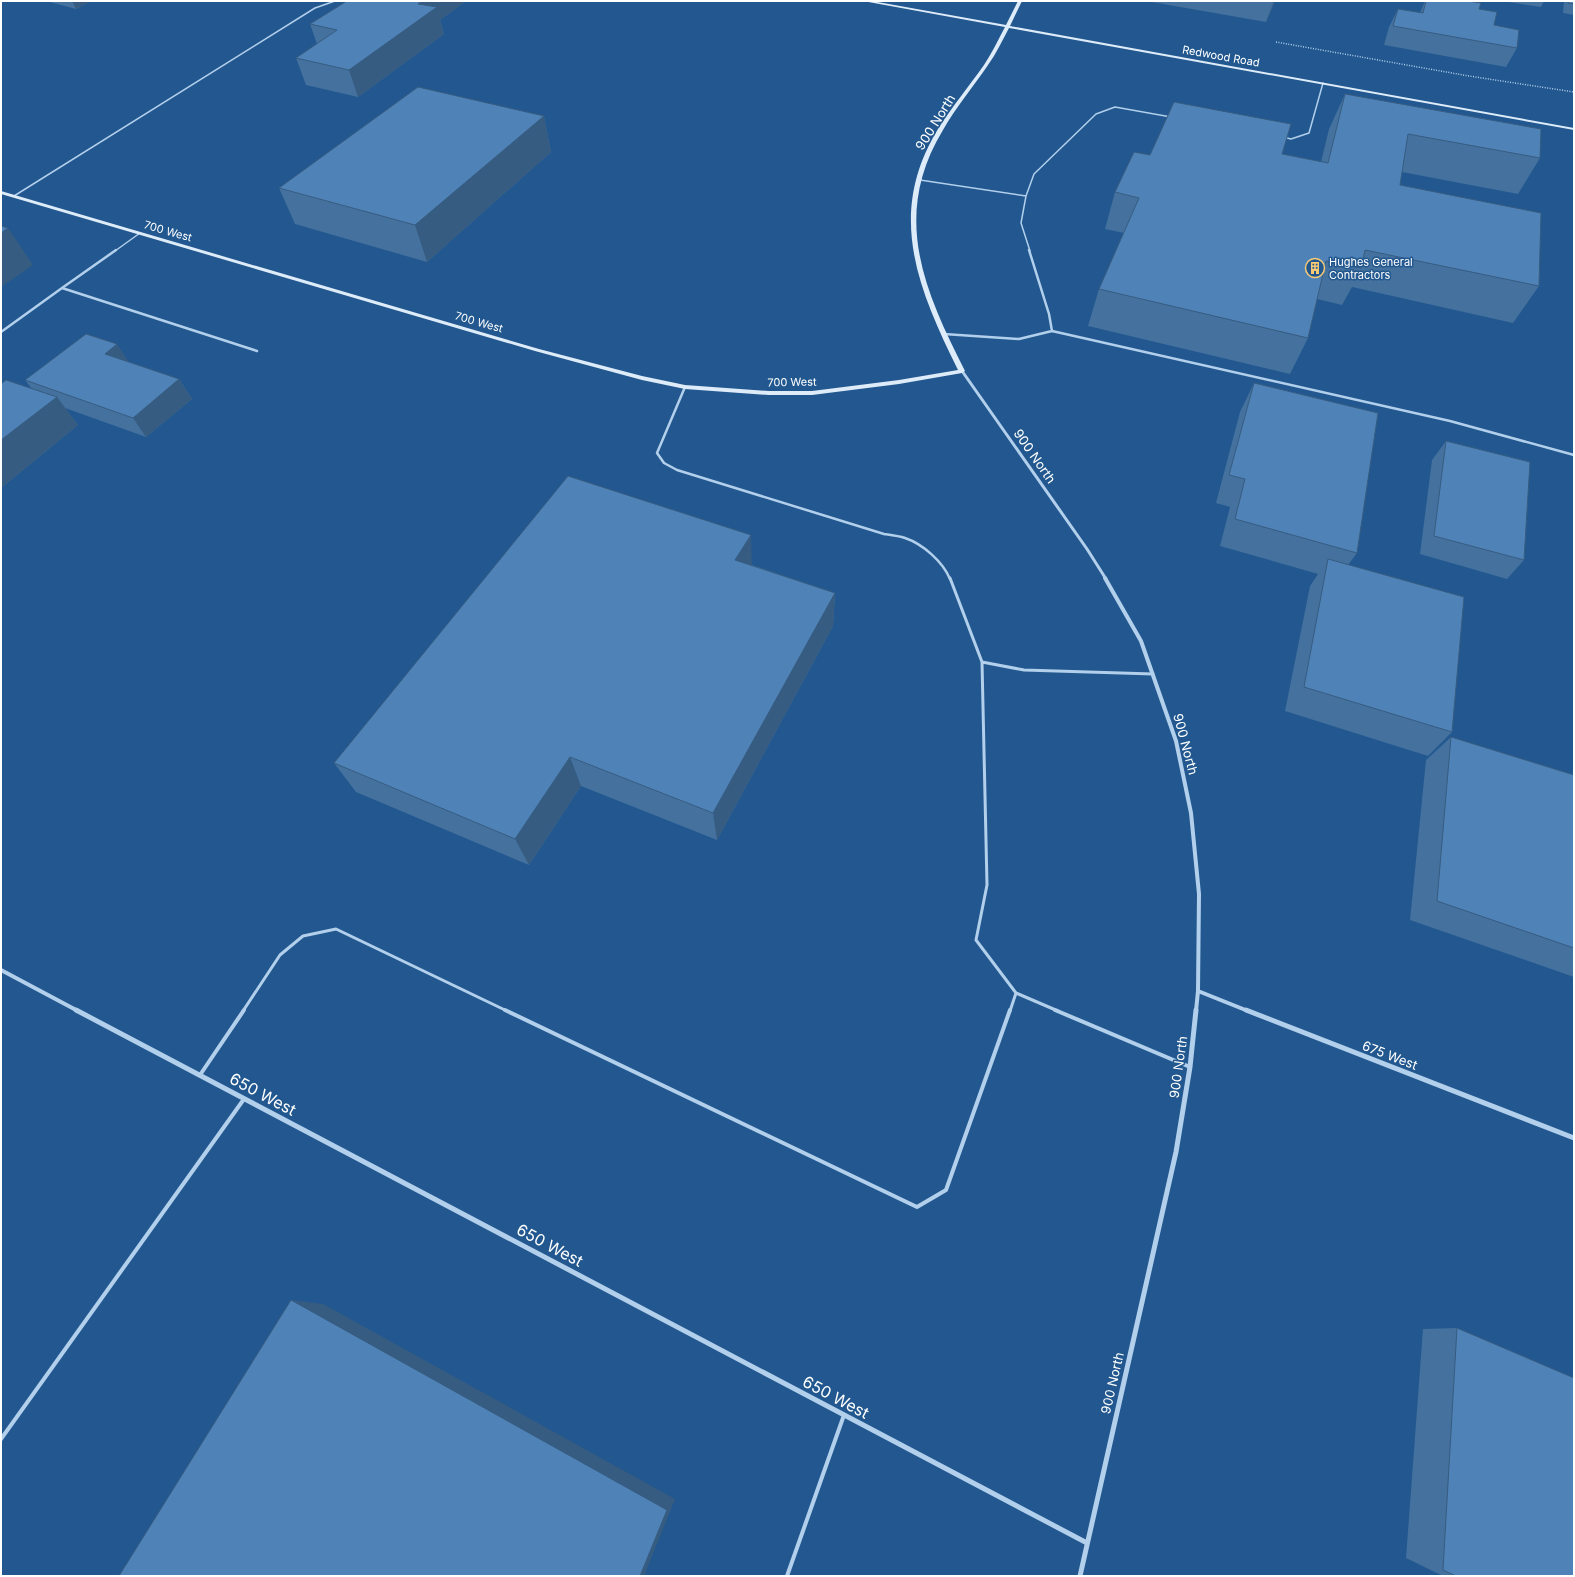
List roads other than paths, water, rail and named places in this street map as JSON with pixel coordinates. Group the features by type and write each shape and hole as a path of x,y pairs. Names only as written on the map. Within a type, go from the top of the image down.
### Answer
{"street":[{"name":"Redwood Road","path":"865,1 1574,129"},
{"name":"900 North","path":"1020,1 987,64 935,140 918,179 913,205 912,233 917,264 927,298 962,371 1106,579 1140,640 1154,674 1176,741 1191,813 1199,894 1198,991 1190,1067 1176,1152 1080,1576"},
{"name":"700 West","path":"1,192 538,350 642,378 685,387 769,394 812,393 892,383 962,371"},
{"name":"650 West","path":"1,970 1087,1543"},
{"name":"675 West","path":"1198,991 1574,1138"}],"lane":[{"path":"14,196 315,8 335,1"},
{"path":"1276,136 1291,139 1309,133 1323,83"},
{"path":"1052,331 1049,314 1021,223 1026,196 1034,174 1096,114 1115,107 1176,118"},
{"path":"918,179 1026,196"},
{"path":"1,332 140,233"},
{"path":"62,288 257,351"},
{"path":"943,334 1018,339 1052,331 1450,421 1574,455"},
{"path":"685,387 657,453 664,463 677,470 884,534 906,538 924,548 946,569 982,662 987,885 976,940 1016,993 1190,1067"},
{"path":"982,662 1024,670 1154,674"},
{"path":"200,1075 280,955 303,936 336,929 917,1207 946,1190 1016,993"},
{"path":"1,1439 244,1098"},
{"path":"787,1576 844,1415"}],"place":[{"name":"Hughes General Contractors","path":"1315,268"}]}
